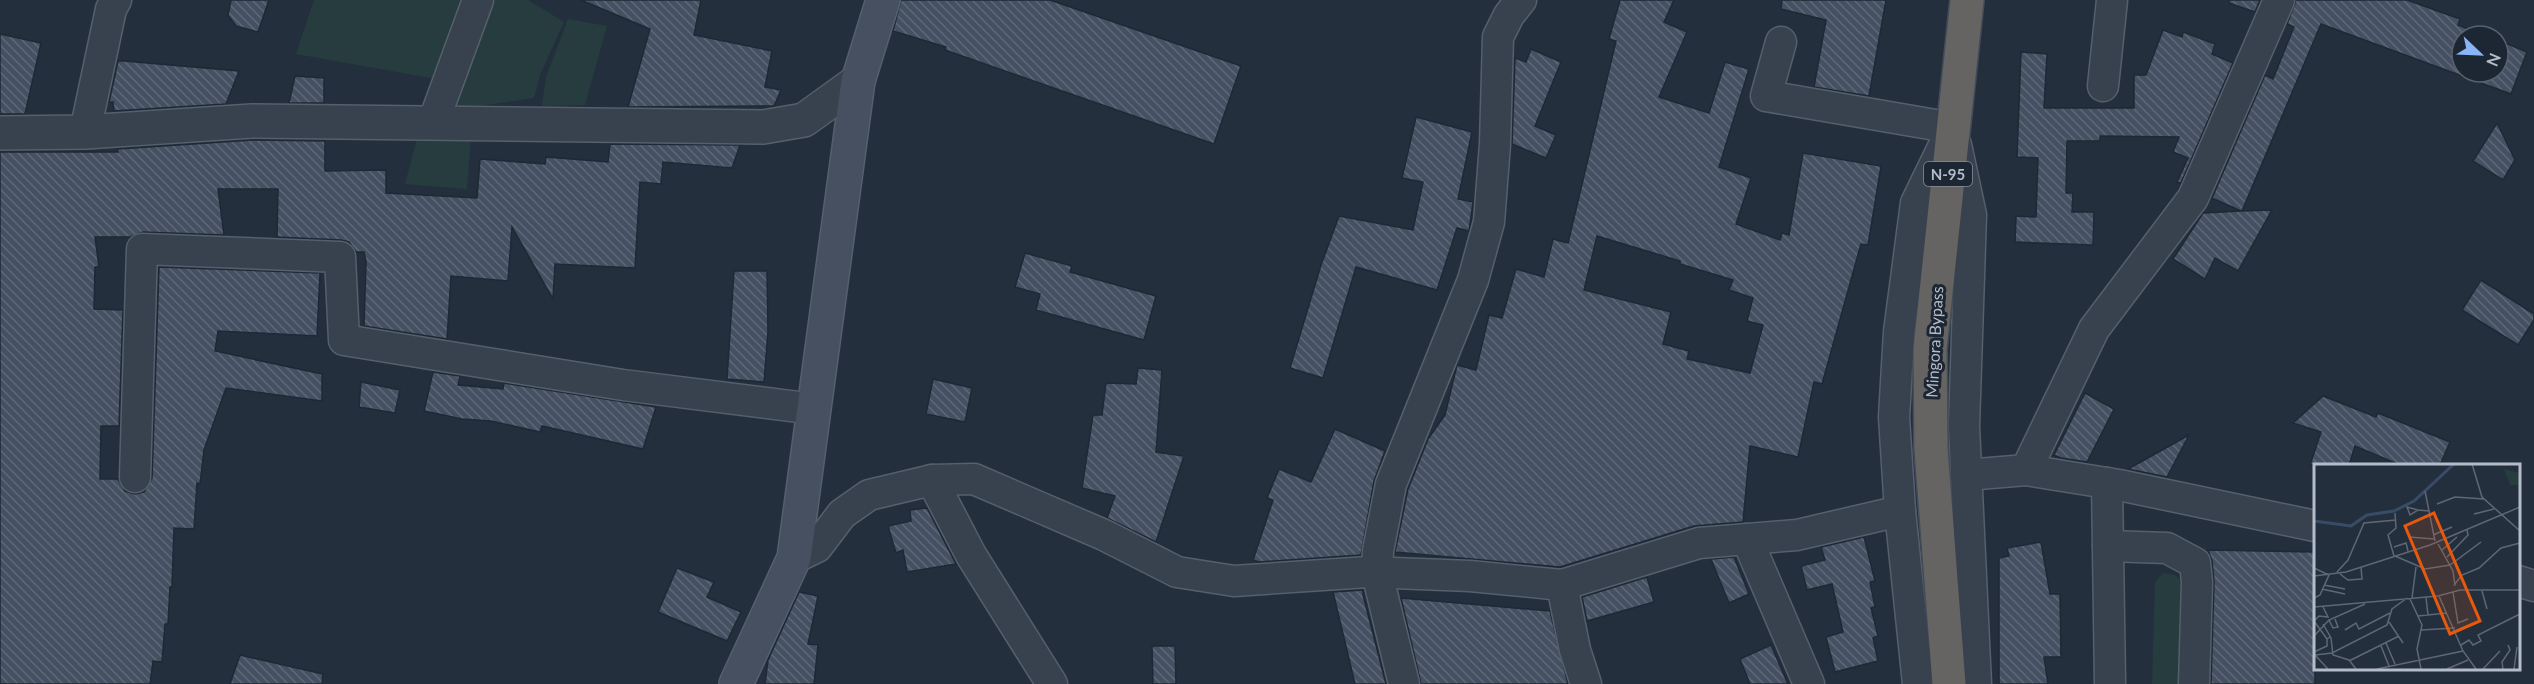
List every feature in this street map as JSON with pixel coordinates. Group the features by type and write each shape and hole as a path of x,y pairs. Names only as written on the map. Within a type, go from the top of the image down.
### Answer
{"highway":[{"name":"Mingora Bypass","path":"1949,684 1934,515 1930,348 1967,0"}],"main road":[{"path":"736,684 794,558 858,81 883,0"}],"street":[{"path":"85,132 111,9 116,0"},
{"path":"433,123 478,0"},
{"path":"1404,684 1377,573 1378,551 1391,484 1473,280 1489,222 1495,144 1498,37 1509,15 1521,0"},
{"path":"2103,86 2112,0"},
{"path":"2026,470 2094,329 2193,198 2279,0"},
{"path":"1781,42 1766,96 1953,128"},
{"path":"0,133 85,132 252,121 763,127 804,120 858,81"},
{"path":"1953,128 1971,215 1965,335 1964,426 1976,684"},
{"path":"1918,684 1900,511 1894,417 1899,332 1916,203 1953,128"},
{"path":"135,477 142,249 340,257 344,340 623,385 814,409"},
{"path":"1966,475 2026,470 2107,483 2314,526"},
{"path":"794,558 817,547 842,514 868,495 932,480 974,479 1104,535 1177,572 1234,581 1377,573 1470,576 1562,585 1699,543 1797,535 1900,511"},
{"path":"932,480 971,555 1052,684"},
{"path":"2107,483 2110,684"},
{"path":"1746,539 1809,684"},
{"path":"2108,546 2167,548 2195,563 2197,582 2194,684"},
{"path":"2519,582 2534,586"},
{"path":"1562,585 1575,650 1586,684"}],"green space":[{"path":"314,0 466,0 436,79 296,54"},
{"path":"495,0 528,0 564,22 540,75 534,98 453,110"},
{"path":"568,19 607,26 585,105 542,106 546,77"},
{"path":"419,131 471,137 467,189 405,184"},
{"path":"2163,573 2175,575 2182,581 2181,684 2152,684 2155,582"}],"building":[{"path":"231,0 269,0 258,32 236,26 228,15"},
{"path":"581,0 701,0 694,35 772,51 765,87 781,90 774,106 628,107 650,29"},
{"path":"901,0 1050,0 1241,66 1214,144 945,50 946,47 893,31"},
{"path":"1620,0 1674,0 1664,22 1687,32 1659,97 1709,113 1725,62 1749,69 1719,167 1751,178 1736,224 1780,240 1782,233 1789,235 1803,153 1881,166 1868,245 1861,244 1822,384 1814,382 1798,457 1750,446 1743,522 1694,526 1560,567 1395,552 1408,489 1428,439 1445,415 1457,365 1476,370 1489,315 1502,318 1516,269 1544,277 1553,239 1568,243 1616,41 1609,39","holes":["1597,236 1680,261 1680,264 1733,280 1729,290 1753,298 1747,321 1763,325 1750,373 1687,359 1689,351 1663,344 1671,312 1584,290"]},
{"path":"1782,0 1886,0 1869,96 1814,87 1826,20 1781,9"},
{"path":"2229,0 2260,0 2255,12 2229,3"},
{"path":"2296,0 2407,0 2460,19 2458,24 2450,24 2450,72 2321,24 2242,211 2272,210 2238,271 2215,258 2205,279 2173,259 2203,213 2241,211 2212,198 2265,75 2273,79 2294,27 2287,24"},
{"path":"2163,30 2182,37 2183,32 2215,44 2212,54 2233,63 2181,183 2177,182 2188,158 2173,152 2179,137 2100,136 2100,141 2067,141 2066,193 2073,193 2072,212 2094,212 2093,245 2015,242 2016,216 2036,217 2038,158 2017,157 2021,52 2047,54 2044,108 2134,108 2134,75 2146,75"},
{"path":"0,34 41,43 25,114 0,114"},
{"path":"2510,45 2527,52 2511,94 2484,84 2510,84"},
{"path":"1531,49 1561,62 1535,126 1556,135 1546,158 1512,144 1515,58 1526,62"},
{"path":"118,61 239,71 226,104 114,111 113,102 109,102"},
{"path":"295,76 324,78 324,103 289,103"},
{"path":"1416,117 1472,132 1458,199 1473,202 1469,231 1457,228 1437,290 1356,267 1323,378 1290,368 1321,265 1339,216 1413,230 1423,182 1402,178"},
{"path":"2497,123 2515,160 2503,180 2473,161"},
{"path":"253,140 325,141 325,171 386,170 386,193 477,198 480,159 545,164 546,157 608,162 610,144 740,145 732,168 663,162 661,184 640,182 635,268 555,264 553,299 512,227 508,281 451,276 447,339 364,326 366,262 364,252 356,252 349,242 341,240 277,237 278,189 218,189 224,235 143,232 130,237 95,237 99,267 95,267 94,309 123,310 119,426 101,426 100,479 118,479 125,491 135,494 144,492 152,478 159,267 320,273 317,336 218,331 215,351 322,374 322,401 226,388 204,450 200,484 197,483 194,529 174,528 168,624 165,624 162,662 153,661 150,684 0,684 0,152 118,152 117,149"},
{"path":"1025,253 1072,266 1070,272 1156,296 1144,340 1036,310 1040,294 1015,287"},
{"path":"734,271 767,271 768,332 764,382 727,379"},
{"path":"2481,280 2534,314 2534,320 2518,345 2462,310"},
{"path":"1138,368 1162,370 1156,452 1184,456 1156,542 1107,518 1115,496 1082,488 1093,415 1102,415 1106,383 1136,384"},
{"path":"433,372 460,376 458,385 503,389 504,383 656,407 643,449 542,426 540,432 491,421 462,419 424,411"},
{"path":"933,379 972,388 965,422 926,414"},
{"path":"361,382 400,390 395,413 359,407"},
{"path":"2085,393 2114,409 2087,462 2054,455"},
{"path":"2323,396 2376,417 2378,413 2450,442 2440,464 2398,464 2355,446 2349,464 2310,465 2321,432 2293,423"},
{"path":"1335,429 1385,451 1374,481 1361,555 1259,562 1253,560 1273,500 1267,498 1279,469 1311,482"},
{"path":"2189,435 2167,477 2128,469"},
{"path":"927,508 956,564 907,572 903,550 896,553 888,526 911,521 910,510"},
{"path":"1864,537 1875,581 1870,582 1875,607 1871,608 1878,636 1873,638 1878,661 1835,672 1826,637 1843,632 1832,584 1807,590 1801,566 1825,560 1821,547"},
{"path":"2041,542 2050,594 2060,594 2061,657 2044,657 2048,684 1999,684 1999,558 2009,556 2007,548"},
{"path":"2208,550 2314,552 2315,684 2211,684 2214,582 2212,561"},
{"path":"1734,557 1749,594 1729,603 1711,559"},
{"path":"677,568 714,582 707,597 741,612 727,641 658,612"},
{"path":"1647,577 1654,602 1587,621 1582,597"},
{"path":"1363,590 1386,684 1355,684 1333,592"},
{"path":"799,592 818,596 808,644 818,645 814,684 765,684 768,660"},
{"path":"1401,598 1550,611 1568,684 1421,684"},
{"path":"1771,645 1788,684 1750,684 1740,659"},
{"path":"1152,646 1175,646 1176,684 1153,684"},
{"path":"240,655 323,674 322,684 230,684"}]}
